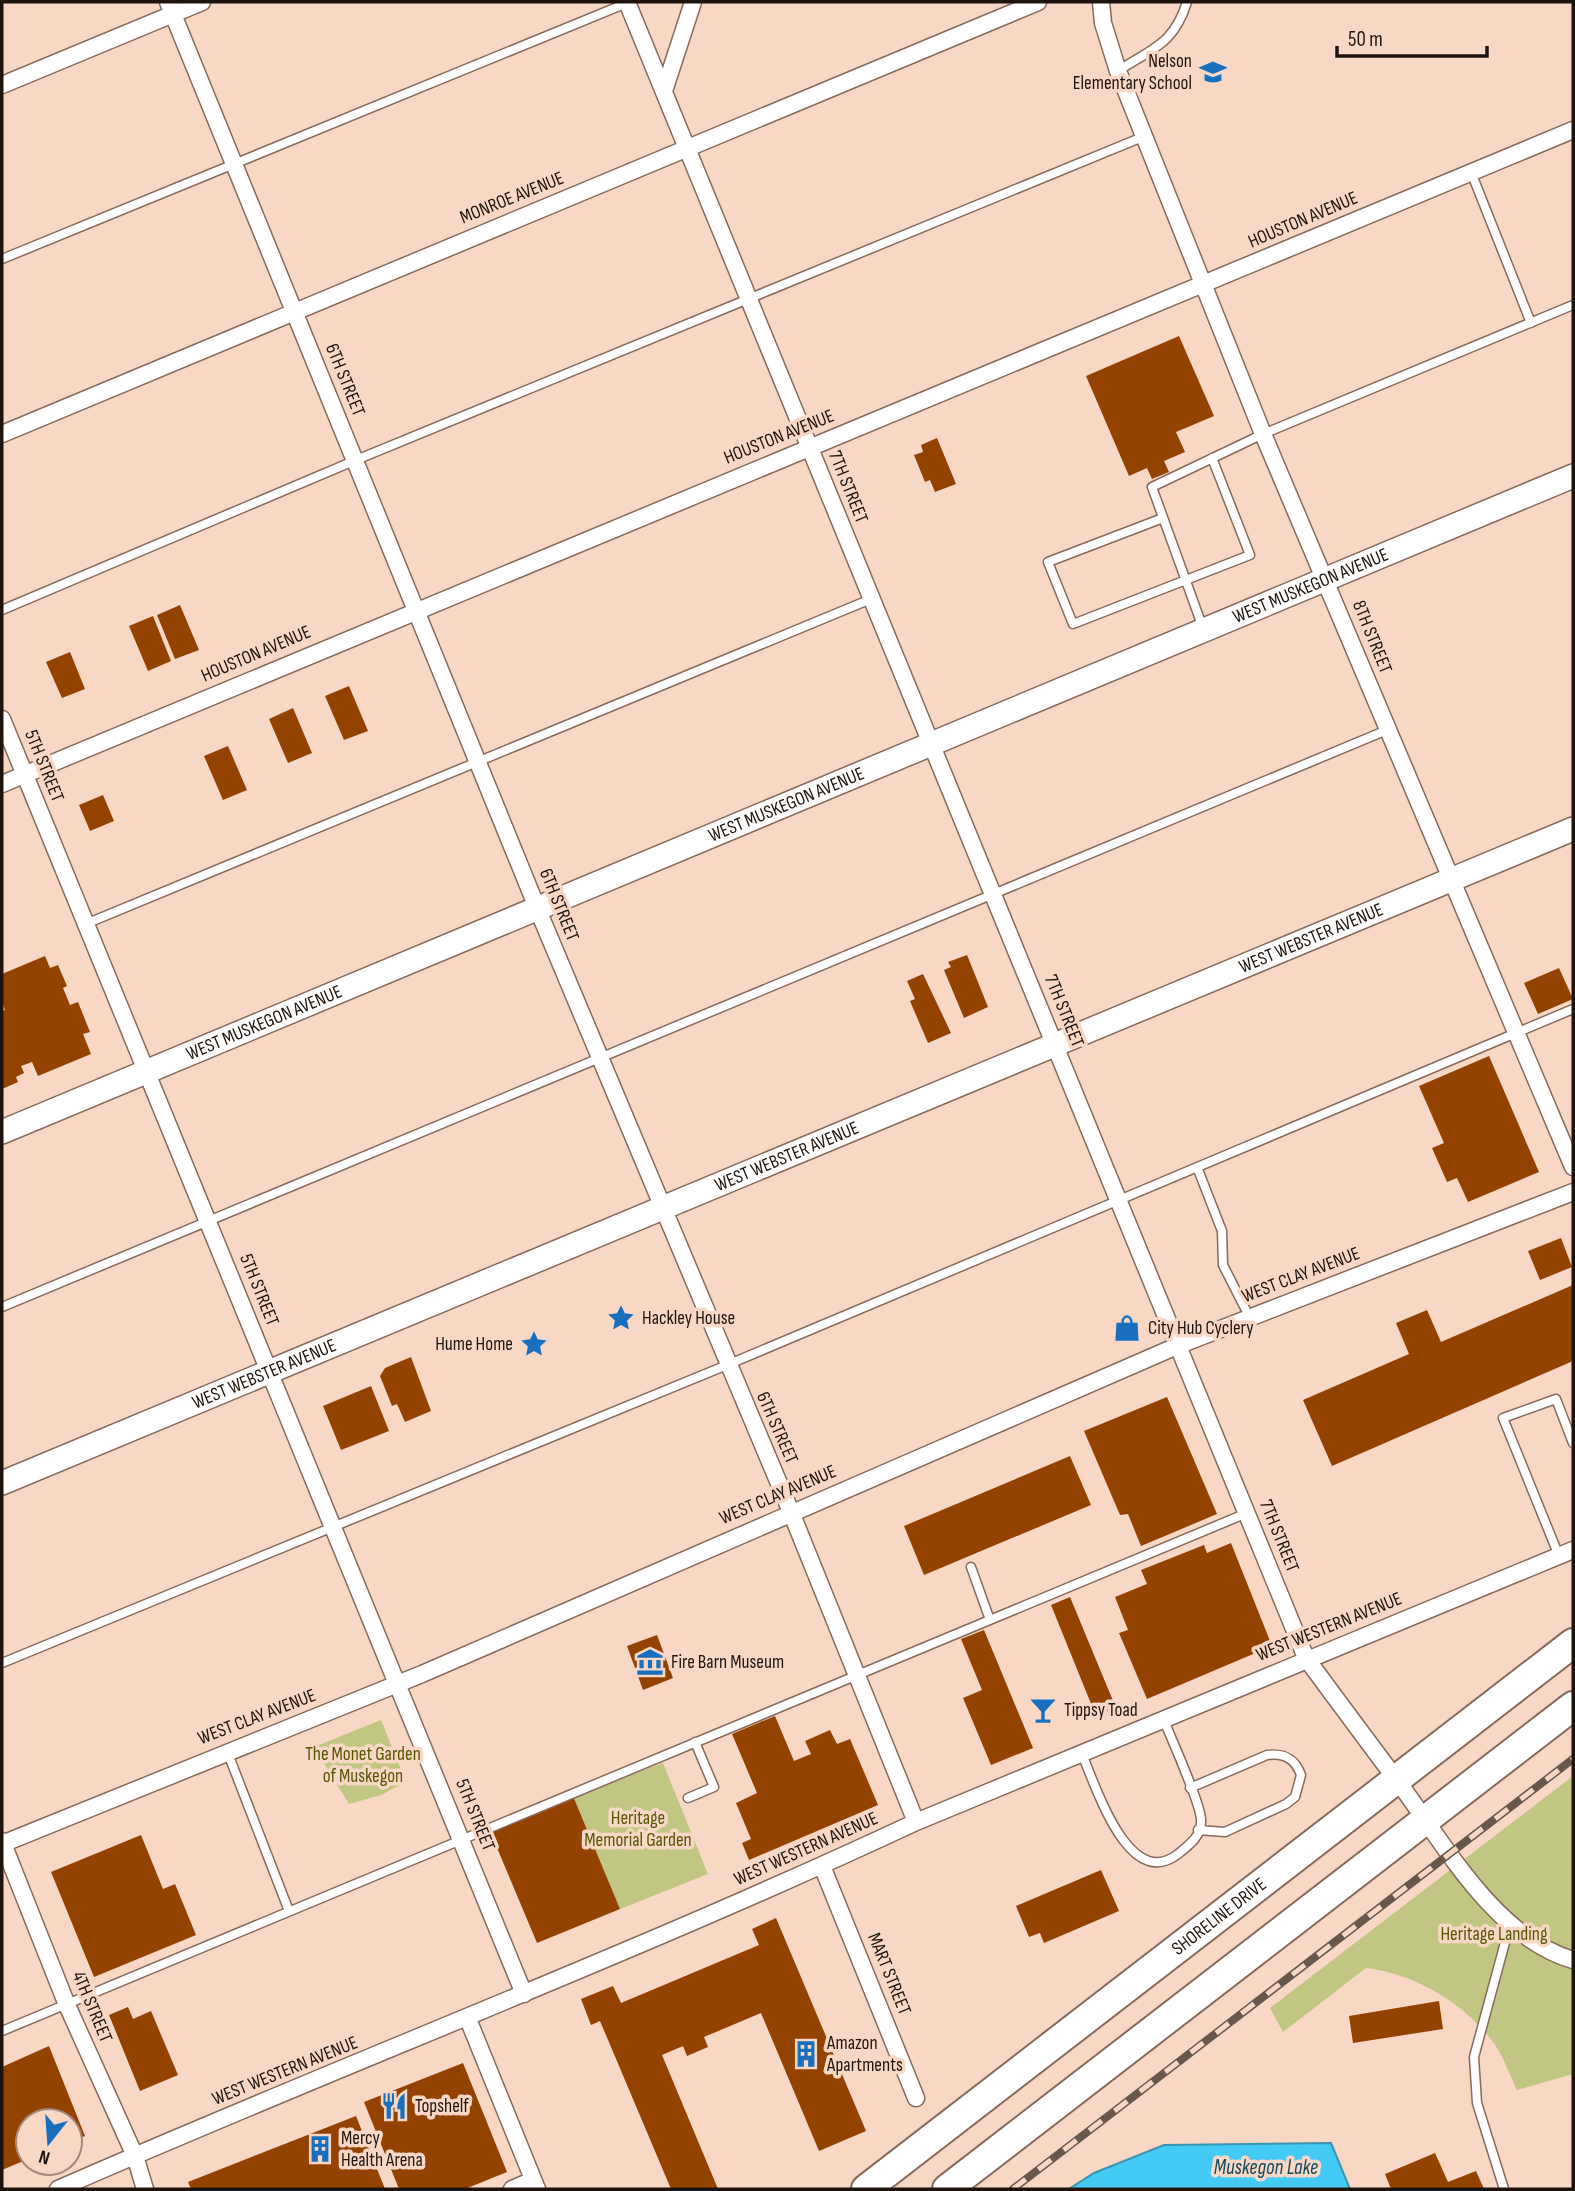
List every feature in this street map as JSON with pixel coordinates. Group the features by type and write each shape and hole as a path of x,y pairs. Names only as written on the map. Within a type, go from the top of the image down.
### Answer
{"highway":[{"name":"SHORELINE DRIVE","path":"866,2189 1573,1643"},
{"path":"947,2189 1573,1706"}],"main road":[{"name":"WEST MUSKEGON AVENUE","path":"2,1132 1327,582 1573,476"},
{"name":"WEST WEBSTER AVENUE","path":"2,1483 1573,829"}],"street":[{"path":"2,85 170,8 202,2"},
{"name":"7TH STREET","path":"627,2 1306,1658 1458,1864 1510,1924 1559,1956 1573,1960"},
{"path":"664,91 693,2"},
{"name":"MONROE AVENUE","path":"2,434 1038,2"},
{"name":"8TH STREET","path":"1101,2 1102,23 1118,71 1263,434 1573,1167"},
{"name":"6TH STREET","path":"170,8 538,910 791,1512 916,1822"},
{"name":"HOUSTON AVENUE","path":"2,784 1573,130"},
{"name":"5TH STREET","path":"2,719 88,923 146,1072 524,1994"},
{"name":"WEST CLAY AVENUE","path":"2,1843 398,1685 1177,1346 1573,1192"},
{"name":"WEST WESTERN AVENUE","path":"58,2189 468,2019 1081,1752 1566,1553"},
{"name":"4TH STREET","path":"2,1843 67,2005 135,2156 145,2189"},
{"name":"MART STREET","path":"822,1866 916,2098"},
{"path":"468,2019 535,2185 512,2189"}],"lane":[{"path":"2,259 627,2"},
{"path":"1118,71 1170,38 1180,23 1187,2"},
{"path":"2,610 356,460 1145,136"},
{"path":"1471,172 1531,323"},
{"path":"1205,632 1152,487 1263,434 1573,306"},
{"path":"1163,517 1048,562 1073,624 1250,555 1212,458"},
{"path":"88,923 870,598"},
{"path":"2,1307 1387,730"},
{"path":"2,1663 727,1365 1573,1009"},
{"path":"1197,1167 1224,1241 1221,1252 1223,1265 1250,1318"},
{"path":"1566,1553 1503,1418 1556,1399 1573,1443"},
{"path":"2,2031 1247,1513"},
{"path":"971,1567 990,1620"},
{"path":"1081,1752 1121,1840 1136,1856 1152,1861 1173,1858 1196,1839 1201,1819 1163,1718"},
{"path":"688,1798 714,1787 695,1742"},
{"path":"227,1751 289,1911"},
{"path":"1190,1788 1267,1755 1279,1754 1290,1758 1301,1775 1295,1797 1286,1804 1225,1832 1198,1830"},
{"path":"1504,2189 1478,2103 1474,2057 1510,1924"}],"green space":[{"name":"The Monet Garden of Muskegon","path":"381,1720 406,1782 381,1795 349,1804 314,1747"},
{"name":"Heritage Memorial Garden","path":"663,1763 708,1874 620,1909 573,1796"},
{"name":"Heritage Landing","path":"1573,1776 1573,2074 1517,2090 1497,2047 1467,2014 1437,1992 1420,1984 1402,1976 1366,1968 1283,2032 1270,2008"}],"water":[{"name":"Muskegon Lake","path":"1331,2143 1350,2189 1069,2189 1094,2173 1164,2145"}],"building":[{"path":"1179,336 1214,416 1176,432 1185,452 1164,461 1169,472 1152,479 1147,468 1129,476 1086,376"},
{"path":"937,438 956,484 935,492 930,480 925,482 914,455 923,452 921,445"},
{"path":"180,605 199,650 175,659 157,615"},
{"path":"153,616 171,661 148,671 129,626"},
{"path":"70,652 85,689 62,698 46,662"},
{"path":"349,686 368,731 344,740 325,696"},
{"path":"293,708 312,753 288,763 269,719"},
{"path":"228,746 247,790 223,800 204,756"},
{"path":"103,795 114,821 90,831 79,805"},
{"path":"967,955 988,1007 964,1018 944,970 951,967 948,962"},
{"path":"45,956 50,968 58,965 67,986 63,988 70,1005 78,1002 90,1032 83,1034 91,1054 38,1076 32,1062 21,1066 24,1073 16,1077 18,1082 2,1089 2,1011 5,1010 2,1002 2,974"},
{"path":"1559,968 1573,999 1538,1014 1524,983"},
{"path":"923,974 951,1033 928,1043 910,1001 915,999 907,981"},
{"path":"1489,1056 1539,1172 1468,1202 1457,1178 1447,1182 1432,1148 1444,1143 1419,1086"},
{"path":"1561,1238 1572,1267 1540,1280 1528,1251"},
{"path":"1573,1285 1573,1361 1332,1466 1303,1400 1409,1354 1396,1323 1427,1310 1441,1342"},
{"path":"411,1357 431,1411 405,1422 397,1404 392,1406 380,1376 385,1368"},
{"path":"371,1386 389,1431 341,1450 323,1406"},
{"path":"1167,1397 1217,1514 1141,1546 1128,1514 1120,1515 1084,1431"},
{"path":"1070,1456 1091,1505 924,1575 904,1526"},
{"path":"1231,1543 1272,1646 1147,1699 1119,1633 1128,1630 1115,1597 1147,1584 1141,1570 1204,1545 1207,1553"},
{"path":"1070,1597 1116,1708 1096,1716 1051,1605"},
{"path":"984,1630 1033,1748 991,1765 963,1698 982,1690 961,1639"},
{"name":"Fire Barn Museum","path":"657,1635 673,1678 643,1690 627,1646"},
{"path":"775,1716 794,1761 811,1754 805,1741 830,1730 837,1744 850,1739 878,1805 749,1860 742,1843 751,1839 736,1803 757,1793 732,1734"},
{"path":"573,1796 620,1909 537,1943 490,1831"},
{"path":"141,1835 163,1889 175,1884 196,1935 94,1977 51,1872"},
{"path":"1101,1870 1119,1911 1044,1943 1040,1933 1029,1937 1016,1906"},
{"name":"Amazon Apartments","path":"776,1918 866,2131 819,2151 761,2013 704,2037 708,2047 687,2056 683,2046 662,2055 718,2189 671,2189 600,2021 591,2025 581,1999 613,1986 621,2003 759,1945 752,1929"},
{"path":"1439,2001 1443,2029 1353,2043 1349,2016"},
{"path":"128,2007 133,2019 151,2011 178,2075 140,2091 109,2015"},
{"path":"49,2046 73,2107 14,2107 14,2165 2,2170 2,2067"},
{"path":"463,2063 507,2172 465,2189 399,2189 364,2102"},
{"name":"Mercy Health Arena","path":"356,2116 385,2189 191,2189 188,2182"},
{"path":"1435,2153 1448,2182 1476,2171 1484,2189 1391,2189 1385,2174"}],"railway":[{"path":"1013,2189 1573,1759"}],"place":[{"name":"Nelson Elementary School","path":"1213,72"},
{"name":"Hackley House","path":"621,1318"},
{"name":"City Hub Cyclery","path":"1127,1328"},
{"name":"Hume Home","path":"534,1344"},
{"name":"Fire Barn Museum","path":"650,1662"},
{"name":"Tippsy Toad","path":"1043,1710"},
{"name":"Amazon Apartments","path":"806,2054"},
{"name":"Topshelf","path":"394,2106"},
{"name":"Mercy Health Arena","path":"320,2149"}]}
